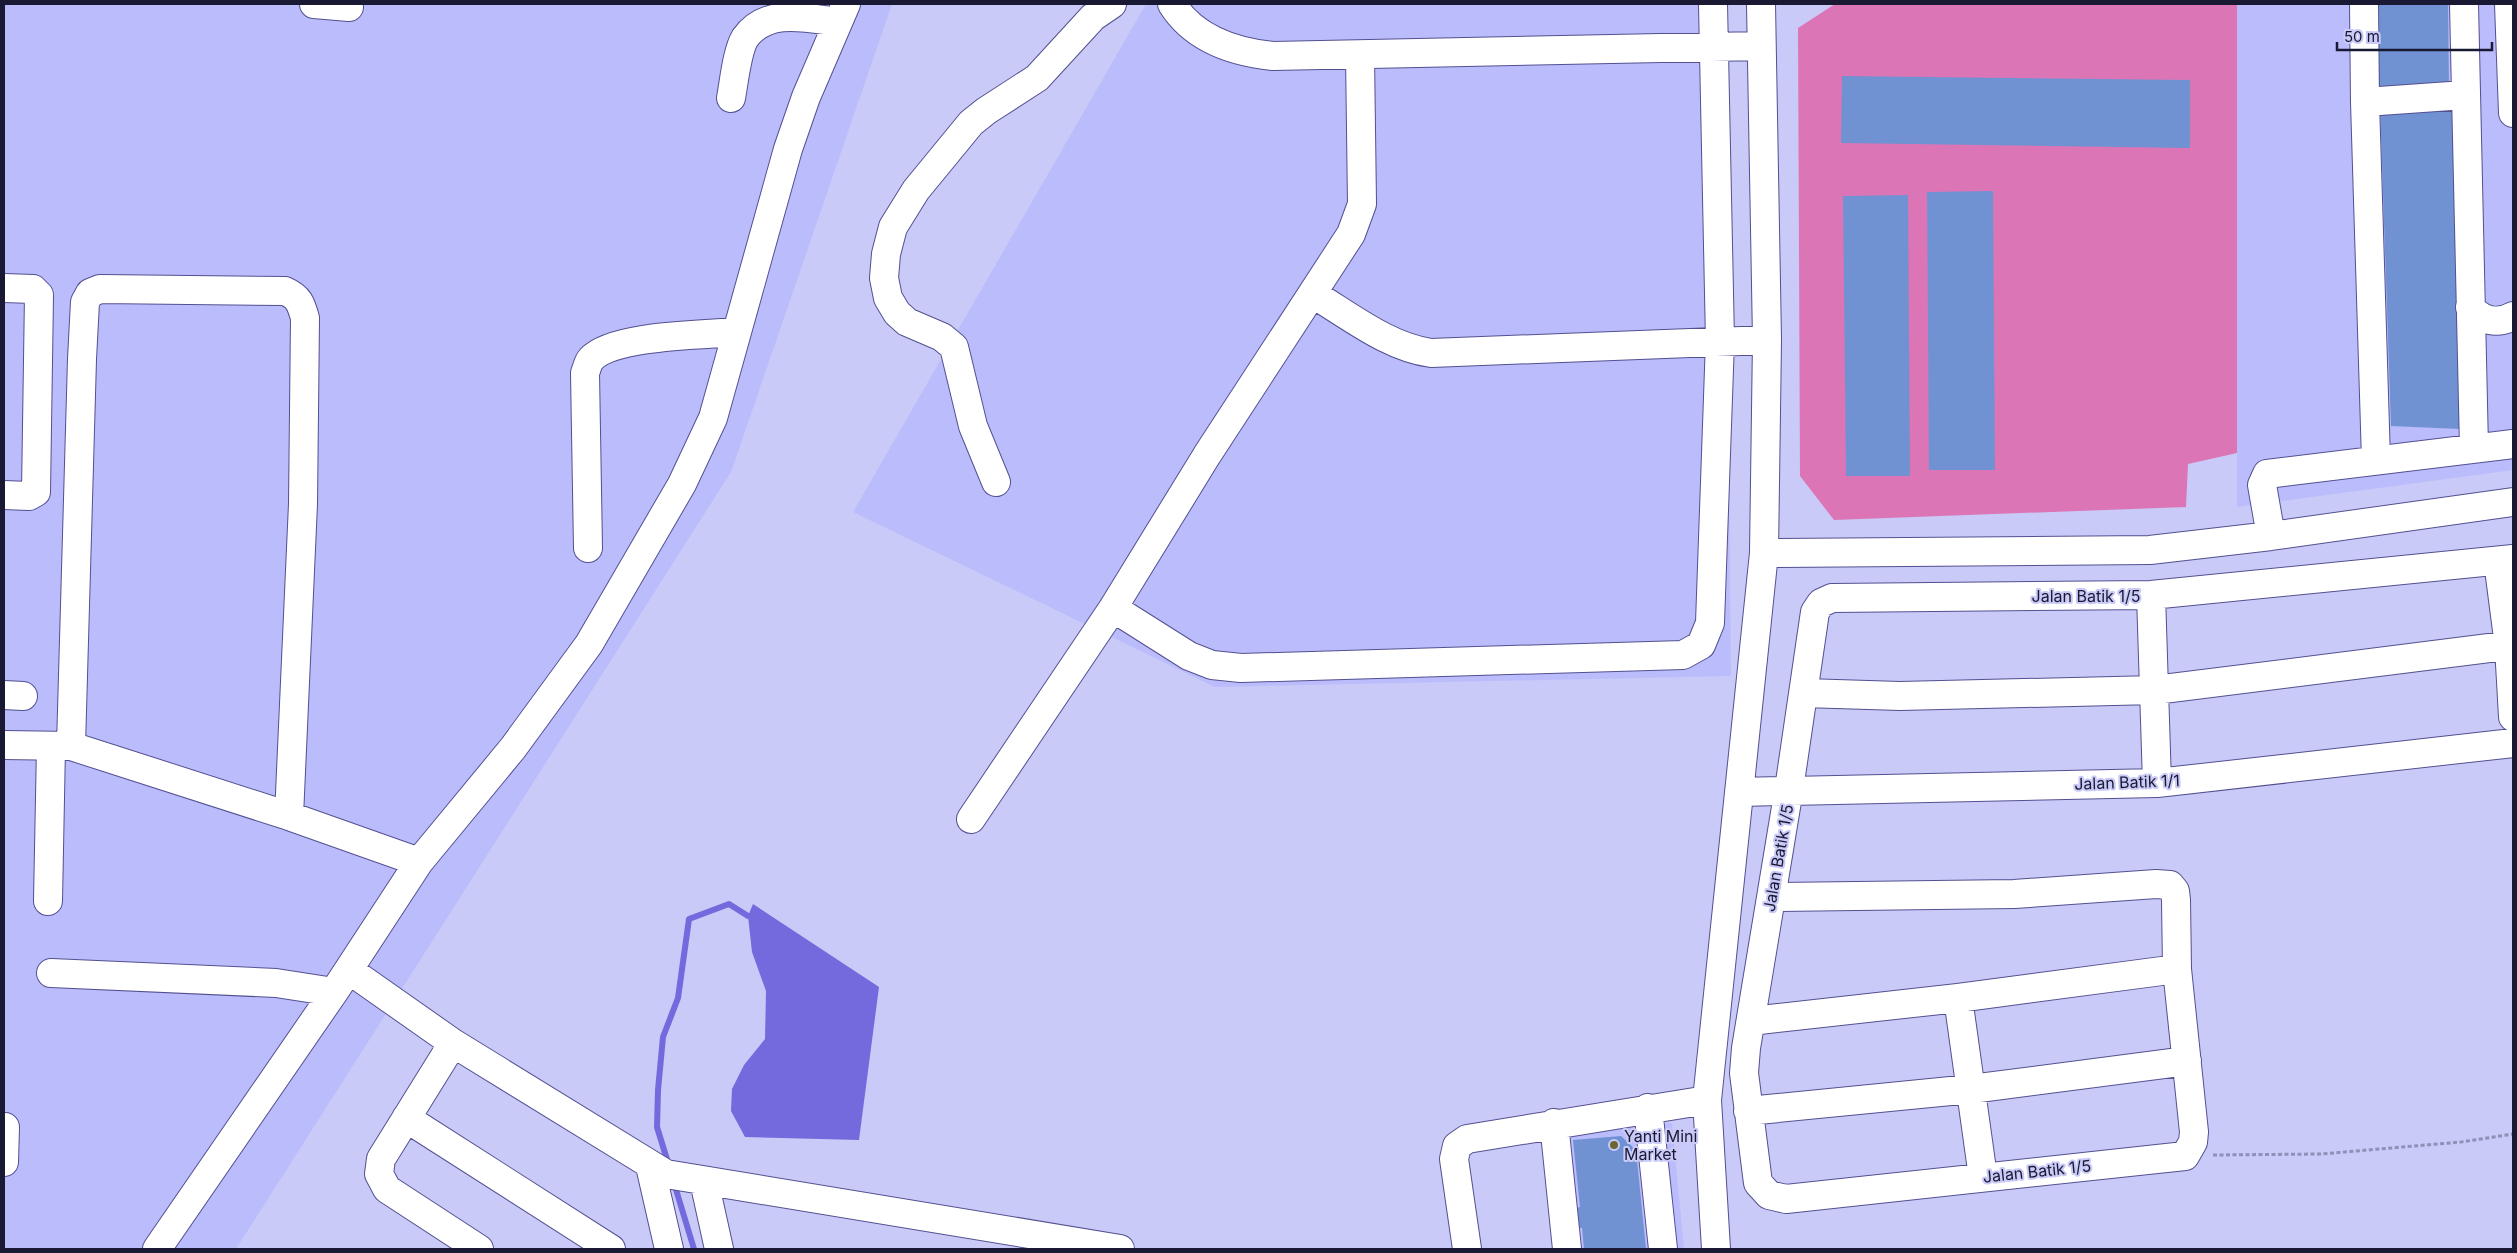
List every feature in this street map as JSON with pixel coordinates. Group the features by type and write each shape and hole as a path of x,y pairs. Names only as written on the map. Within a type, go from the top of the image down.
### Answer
{"street":[{"path":"314,4 349,7"},
{"path":"996,482 973,426 954,348 942,337 907,322 897,313 888,298 884,278 886,254 893,226 916,190 971,124 986,111 1037,78 1093,17 1112,4"},
{"path":"1172,4 1188,25 1203,35 1244,53 1273,56 1761,46"},
{"path":"1113,608 1189,656 1212,665 1241,668 1683,655 1701,645 1710,623 1720,341 1713,4"},
{"path":"1716,1249 1707,1100 1764,553 1766,340 1761,4"},
{"path":"2364,4 2365,102 2376,460"},
{"path":"2464,4 2474,448"},
{"path":"2509,4 2513,114"},
{"path":"158,1249 349,970 419,862 513,748 589,644 682,484 713,418 773,210 788,149 806,97 842,13 786,16 763,21 745,39 731,98"},
{"path":"971,819 1113,608 1207,455 1351,234 1362,204 1360,55"},
{"path":"2365,102 2465,95"},
{"path":"4,288 33,289 39,295 36,492 29,496 4,495"},
{"path":"48,901 61,746 85,302 90,293 100,289 285,291 296,296 301,304 305,318 303,504 289,816"},
{"path":"1313,294 1395,343 1413,350 1431,353 1766,340"},
{"path":"2470,308 2483,318 2491,321 2507,319 2513,316"},
{"path":"588,548 586,373 589,360 602,350 642,340 737,332"},
{"path":"2271,536 2262,485 2267,474 2513,444"},
{"path":"1764,553 2150,550 2271,536 2513,502"},
{"path":"2506,560 2513,717"},
{"name":"Jalan Batik 1/5","path":"2185,1156 1786,1199 1769,1195 1758,1183 1744,1073 1815,612 1821,603 1832,598 2151,595 2506,560"},
{"path":"2151,595 2157,783"},
{"path":"1804,693 1900,696 2155,690 2511,646"},
{"name":"Jalan Batik 1/1","path":"1738,792 1789,789 2157,783 2513,743"},
{"path":"4,745 61,746 289,816 419,862"},
{"path":"1771,896 2014,894 2156,884 2170,885 2175,891 2176,900 2177,969 2194,1132 2193,1142 2185,1156"},
{"path":"1751,1021 1958,998 2177,969"},
{"path":"349,970 453,1043 676,1174 988,1239 1120,1249"},
{"path":"51,973 276,983 334,992"},
{"path":"1958,998 1983,1177"},
{"path":"453,1043 381,1159 379,1174 387,1189 479,1249"},
{"path":"1748,1110 1971,1089 2187,1061"},
{"path":"1467,1249 1454,1160 1457,1146 1467,1139 1554,1123 1707,1100"},
{"path":"1648,1108 1663,1249"},
{"path":"406,1118 611,1249"},
{"path":"1554,1123 1568,1249"},
{"path":"4,1162 5,1127"},
{"path":"669,1249 676,1174"},
{"path":"676,1174 719,1249"}],"path":[{"path":"2185,1156 2321,1154 2461,1142 2513,1134"}],"shaded area":[{"path":"4,4 892,4 731,472 236,1249 4,1249"},
{"path":"1146,4 1724,4 1731,676 1215,687 853,512"},
{"path":"1835,4 2237,4 2237,453 2188,464 2186,507 1834,520 1800,476 1798,28"},
{"path":"2237,4 2513,4 2513,470 2237,507"},
{"path":"753,904 879,987 859,1140 745,1137 731,1111 732,1089 744,1065 765,1039 766,991 752,952 748,916"},
{"path":"1672,1123 1684,1249 1574,1249 1562,1134"}],"building":[{"path":"2377,4 2448,4 2449,88 2379,88"},
{"path":"1842,76 2190,80 2190,148 1841,143"},
{"path":"2380,106 2455,106 2460,429 2391,426"},
{"path":"1993,191 1995,470 1929,470 1927,192"},
{"path":"1908,195 1910,476 1846,476 1843,196"},
{"path":"1621,1136 1636,1150 1646,1249 1584,1249 1582,1228 1578,1228 1576,1208 1580,1207 1573,1140"}],"waterway":[{"path":"669,1166 657,1127 658,1090 663,1037 678,998 689,919 729,904 748,916"},
{"path":"674,1183 694,1249"}],"place":[{"name":"Yanti Mini Market","path":"1614,1145"}]}
